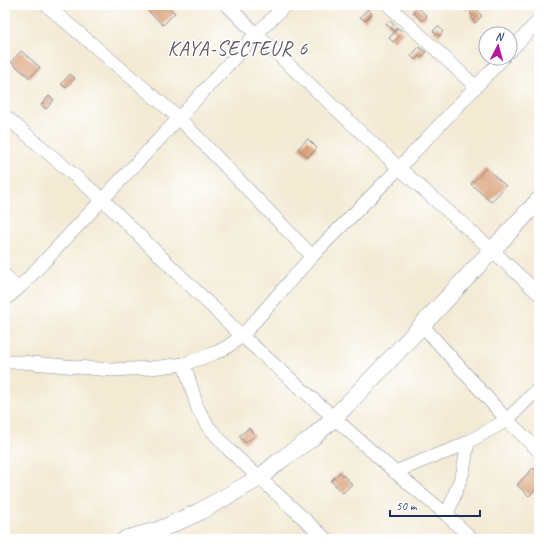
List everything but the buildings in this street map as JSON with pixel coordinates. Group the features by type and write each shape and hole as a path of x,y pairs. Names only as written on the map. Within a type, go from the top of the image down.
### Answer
{"main road":[{"path":"126,539 159,530 199,512 259,478 282,459 312,438 334,418 383,368 539,200"}],"street":[{"path":"46,5 179,118 312,256"},
{"path":"227,5 399,168 492,250 539,294"},
{"path":"5,300 17,290 256,34 286,5"},
{"path":"388,5 476,87"},
{"path":"518,42 539,20"},
{"path":"5,362 21,362 111,370 150,368 184,364 227,347 242,336 312,256 399,168 496,66"},
{"path":"5,116 102,199 242,336 395,472 447,515 472,539"},
{"path":"5,275 17,290"},
{"path":"422,325 507,420 539,451"},
{"path":"184,364 198,409 207,425 229,450 326,539"},
{"path":"395,472 449,451 507,420 539,388"},
{"path":"447,515 463,472 468,442"}],"district":[{"name":"KAYA-SECTEUR 6","path":"238,48"}]}
